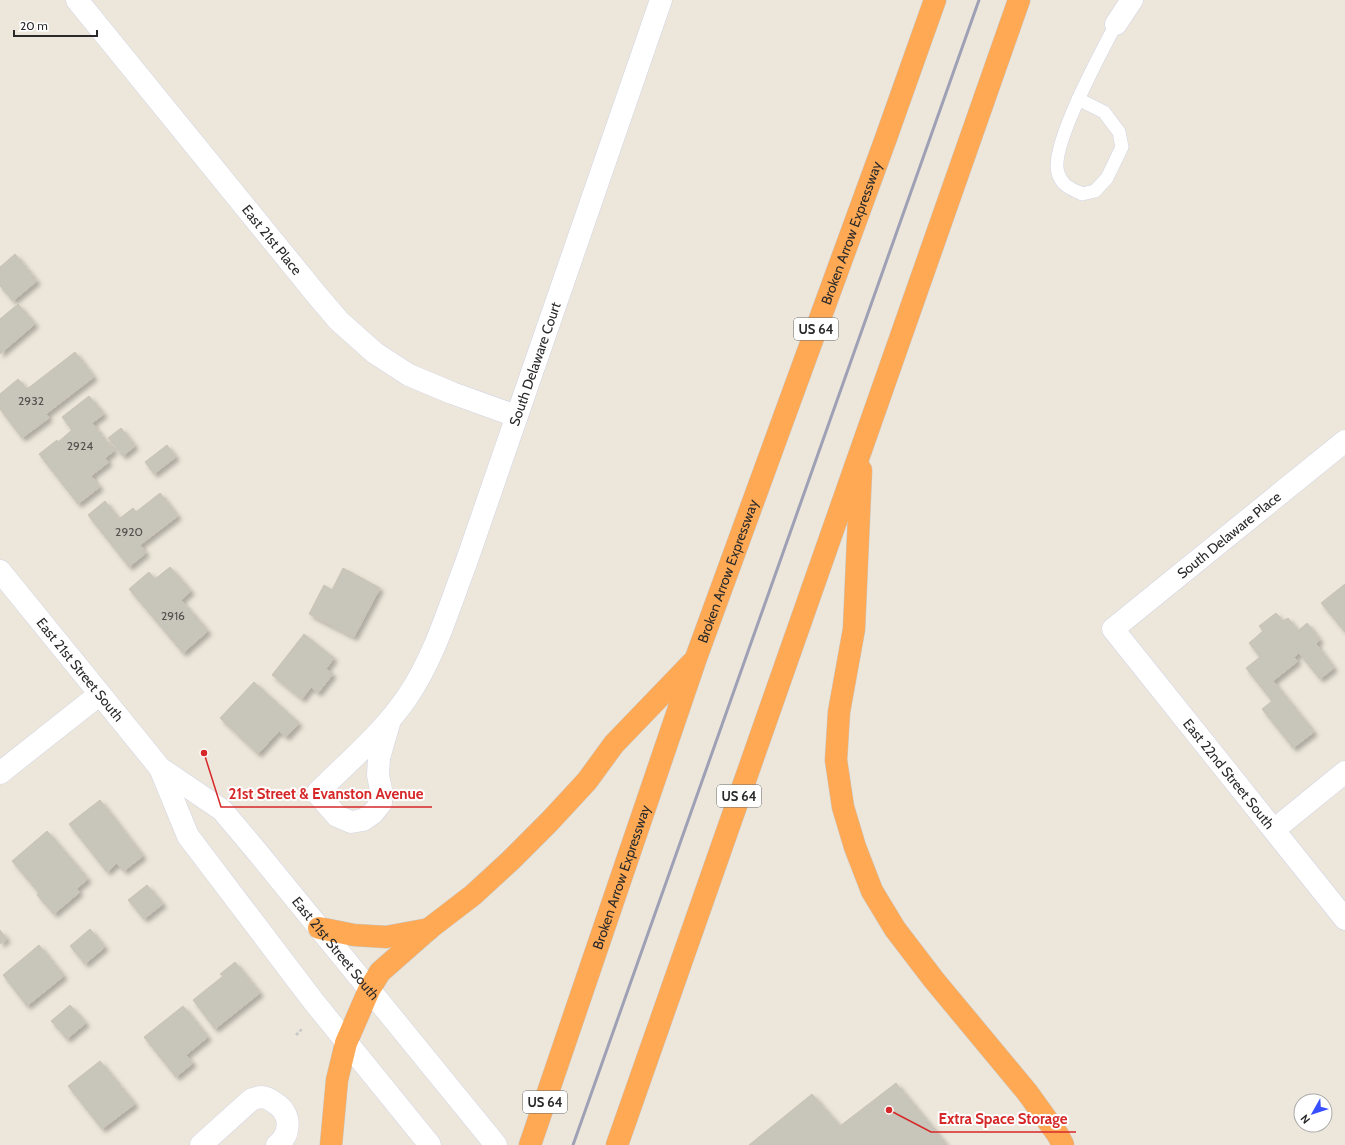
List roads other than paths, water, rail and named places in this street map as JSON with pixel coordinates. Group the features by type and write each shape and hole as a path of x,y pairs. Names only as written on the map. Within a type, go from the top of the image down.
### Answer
{"highway":[{"name":"Broken Arrow Expressway","path":"530,1145 696,658 935,0"},
{"name":"US 64","path":"617,1145 1019,0"},
{"path":"862,447 854,629 839,712 836,760 843,807 855,847 872,891 894,929 934,980 1027,1092 1058,1135 1063,1145"},
{"path":"331,1145 337,1080 346,1043 369,990 380,972 430,928 473,894 550,821 587,781 614,744 696,658"},
{"path":"319,928 354,935 386,937 430,928"}],"street":[{"name":"East 21st Place","path":"78,0 339,321 375,353 409,375 452,393 516,416"},
{"name":"South Delaware Court","path":"390,720 408,696 424,669 466,562 661,0"},
{"path":"1116,24 1132,0"},
{"name":"South Delaware Place","path":"1113,629 1345,441"},
{"name":"East 21st Street South","path":"0,571 160,768 188,836 346,1043 430,1145"},
{"name":"East 22nd Street South","path":"1113,629 1345,919"},
{"path":"0,773 100,694"},
{"name":"East 21st Street South","path":"160,768 222,810 496,1145"},
{"path":"1274,829 1345,772"},
{"path":"200,1145 252,1099 261,1097 270,1099 286,1114 288,1125 287,1134 277,1145"}],"lane":[{"path":"1078,99 1104,112 1119,132 1122,147 1107,178 1095,191 1082,194 1063,184 1057,172 1056,158 1078,99 1116,24"}],"railway":[{"path":"573,1145 979,0"}],"place":[{"name":"21st Street & Evanston Avenue","path":"204,753"},
{"name":"Extra Space Storage","path":"889,1110"}]}
